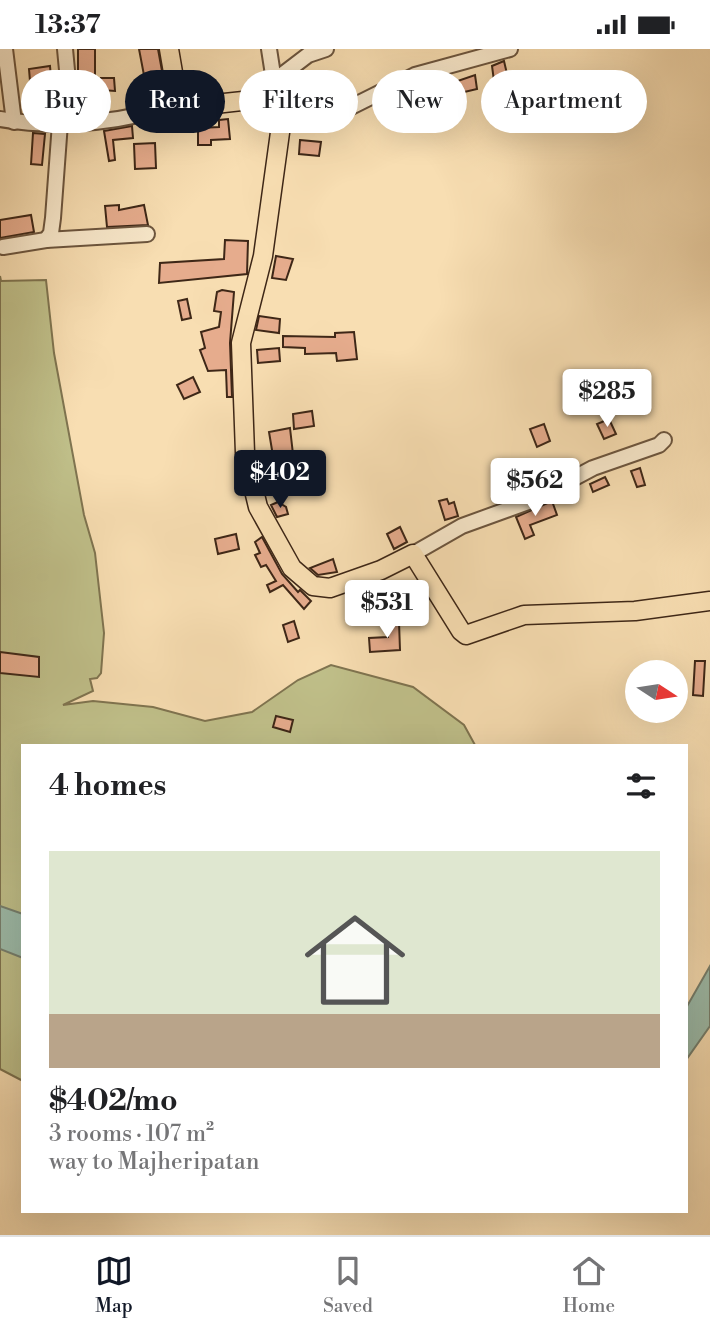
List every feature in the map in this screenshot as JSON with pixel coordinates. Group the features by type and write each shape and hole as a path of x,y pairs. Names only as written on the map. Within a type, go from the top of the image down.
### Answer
{"main road":[{"path":"169,49 173,70"},
{"path":"280,133 273,170 271,211 240,343 245,453 258,507 292,568 313,586 330,588 413,554 466,635 524,615 635,611 710,601"}],"street":[{"path":"5,49 7,121"},
{"path":"65,49 65,70"},
{"path":"269,49 272,70"},
{"path":"288,70 308,55 326,49"},
{"path":"358,104 415,75 510,49"},
{"path":"46,240 51,233 65,133"},
{"path":"3,247 46,240 147,234"},
{"path":"413,554 462,526 531,501 593,468 659,445 664,440"}],"green space":[{"path":"0,276 1,281 46,280 54,353 84,515 95,553 104,633 101,673 97,678 90,679 93,691 63,705 93,701 153,707 205,721 252,712 298,680 331,665 413,687 464,725 474,744 21,744 21,1080 0,1069"}],"shaded area":[{"path":"0,906 21,913 21,957 0,949"},
{"path":"710,966 710,1026 688,1057 688,1004"}],"building":[{"path":"78,49 95,49 95,70 78,70"},
{"path":"139,49 158,49 162,70 143,70"},
{"path":"504,61 506,70 493,70 492,66"},
{"path":"50,66 50,70 29,70"},
{"path":"475,75 477,89 467,91 467,78"},
{"path":"111,78 114,78 115,91 111,91"},
{"path":"225,119 228,119 230,139 211,140 211,145 198,145 198,133 225,133"},
{"path":"125,127 125,133 133,133 133,138 113,140 115,160 109,161 104,133 111,133 111,130"},
{"path":"33,133 45,134 42,165 31,164"},
{"path":"300,140 321,142 319,156 299,154"},
{"path":"155,143 156,168 135,169 134,144"},
{"path":"119,205 119,210 144,205 148,225 107,227 105,206"},
{"path":"31,215 34,232 0,238 0,220"},
{"path":"225,240 248,241 247,274 159,283 160,263 224,259"},
{"path":"276,256 293,259 286,280 272,278"},
{"path":"217,292 234,292 230,343 232,397 227,397 226,370 208,371 200,350 205,348 201,332 219,327 221,312 214,311"},
{"path":"187,299 191,318 182,320 178,301"},
{"path":"259,316 280,319 279,333 256,330"},
{"path":"354,332 357,359 337,361 336,353 305,354 305,348 283,347 283,336 335,337 335,333"},
{"path":"279,348 280,361 258,363 257,350"},
{"path":"193,377 200,392 184,399 177,385"},
{"path":"312,411 314,426 294,429 293,414"},
{"path":"609,419 616,434 604,439 597,424"},
{"path":"544,424 550,441 537,447 530,429"},
{"path":"290,428 294,463 267,467 265,457 273,456 269,432"},
{"path":"640,468 645,485 637,487 631,471"},
{"path":"605,477 609,485 593,492 590,484"},
{"path":"447,499 449,504 454,502 458,516 445,520 439,501"},
{"path":"552,501 557,515 530,525 534,535 525,539 516,517"},
{"path":"278,502 286,507 288,514 277,517 271,505"},
{"path":"400,527 407,542 394,549 387,534"},
{"path":"236,534 239,549 218,554 215,539"},
{"path":"262,537 282,574 298,592 300,590 311,601 304,609 283,585 270,592 267,585 276,581 266,565 261,567 255,555 260,553 255,542"},
{"path":"333,559 337,572 318,575 310,568"},
{"path":"294,621 299,638 288,642 283,625"},
{"path":"399,622 400,650 370,652 369,638 388,637 387,623"},
{"path":"0,652 39,657 39,677 0,673"},
{"path":"695,661 705,661 703,696 693,695"},
{"path":"276,716 293,720 290,732 273,727"}]}
